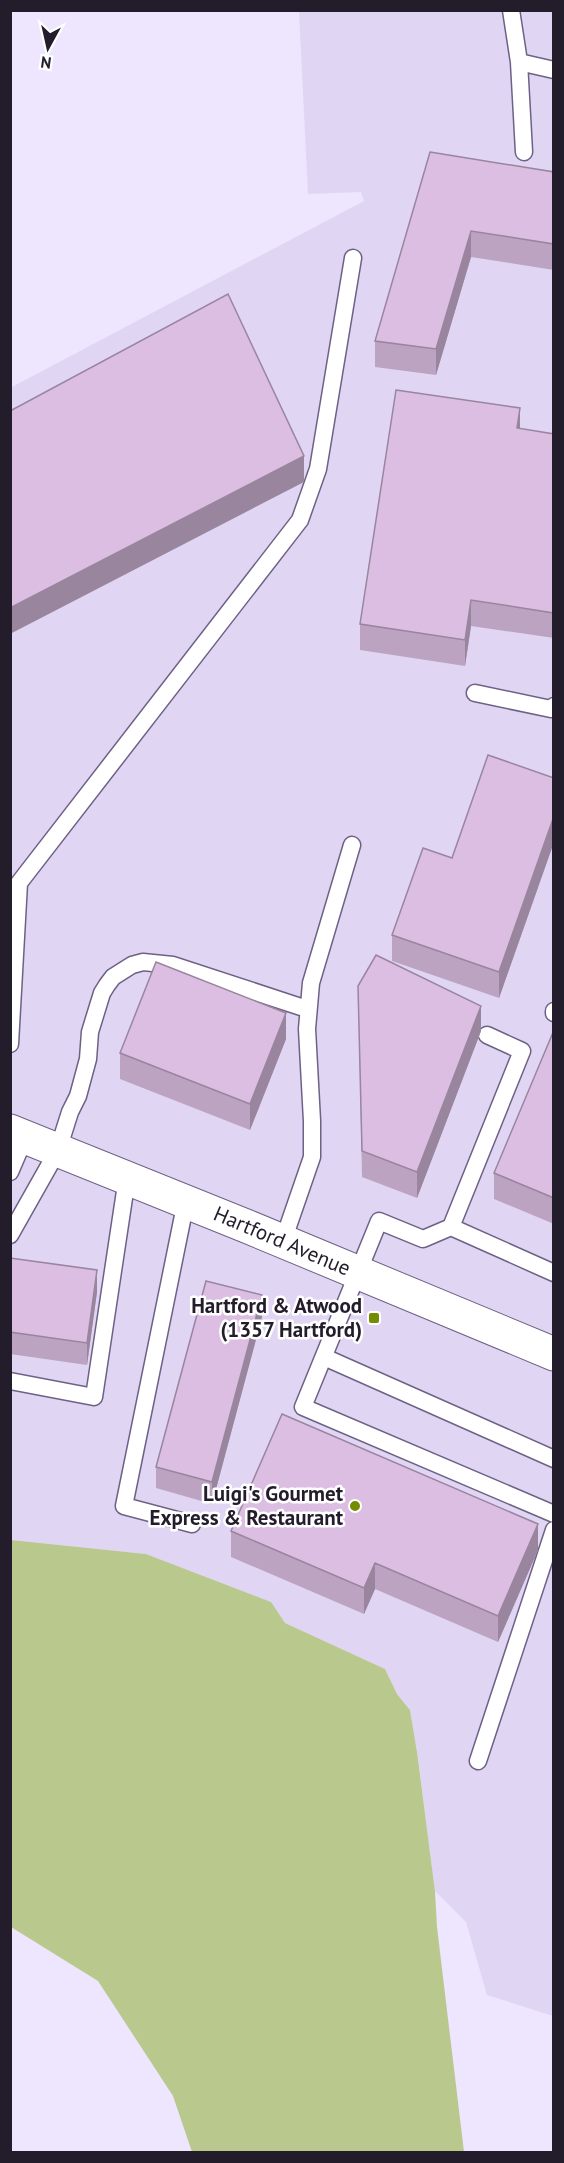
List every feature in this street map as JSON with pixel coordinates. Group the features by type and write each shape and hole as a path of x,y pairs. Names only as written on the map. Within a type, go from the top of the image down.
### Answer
{"main road":[{"name":"Hartford Avenue","path":"18,1134 554,1354"}],"lane":[{"path":"511,10 519,62 524,152"},
{"path":"519,62 554,70"},
{"path":"10,1044 19,883 300,520 318,469 353,258"},
{"path":"475,693 551,709 554,706"},
{"path":"283,1241 312,1157 307,1029 311,983 352,845"},
{"path":"10,1235 58,1150 81,1087 88,1059 90,1032 102,993 113,977 143,962 173,965 308,1009"},
{"path":"487,1035 522,1051 451,1227 423,1239 379,1221 303,1407 554,1514"},
{"path":"10,1172 18,1134"},
{"path":"10,1381 94,1397 127,1178"},
{"path":"186,1202 124,1506 192,1524"},
{"path":"451,1227 554,1273"},
{"path":"324,1357 554,1459"},
{"path":"478,1761 554,1530"}],"shaded area":[{"path":"299,11 553,11 553,2016 487,1995 466,1922 435,1891 410,1710 397,1694 385,1669 285,1623 270,1602 146,1554 11,1540 10,388 364,201 361,192 308,194"}],"green space":[{"path":"11,1540 146,1554 271,1602 285,1623 385,1669 397,1694 410,1710 417,1752 464,2152 192,2152 173,2096 98,1981 11,1927"}],"building":[{"path":"430,152 554,172 554,244 471,231 436,349 375,341"},
{"path":"228,294 304,456 10,608 10,411"},
{"path":"396,390 520,408 517,428 554,434 554,613 471,600 465,640 360,624"},
{"path":"488,755 554,778 554,816 499,972 392,935 423,848 452,858"},
{"path":"376,955 481,1006 417,1172 362,1151 358,986"},
{"path":"156,962 286,1013 250,1104 120,1053"},
{"path":"554,1030 554,1198 494,1173"},
{"path":"10,1258 97,1270 87,1343 10,1332"},
{"path":"206,1281 262,1295 212,1482 156,1467"},
{"path":"282,1414 538,1524 498,1616 375,1563 364,1588 231,1531"}],"place":[{"name":"Hartford & Atwood (1357 Hartford)","path":"374,1318"},
{"name":"Luigi's Gourmet Express & Restaurant","path":"355,1506"}]}
